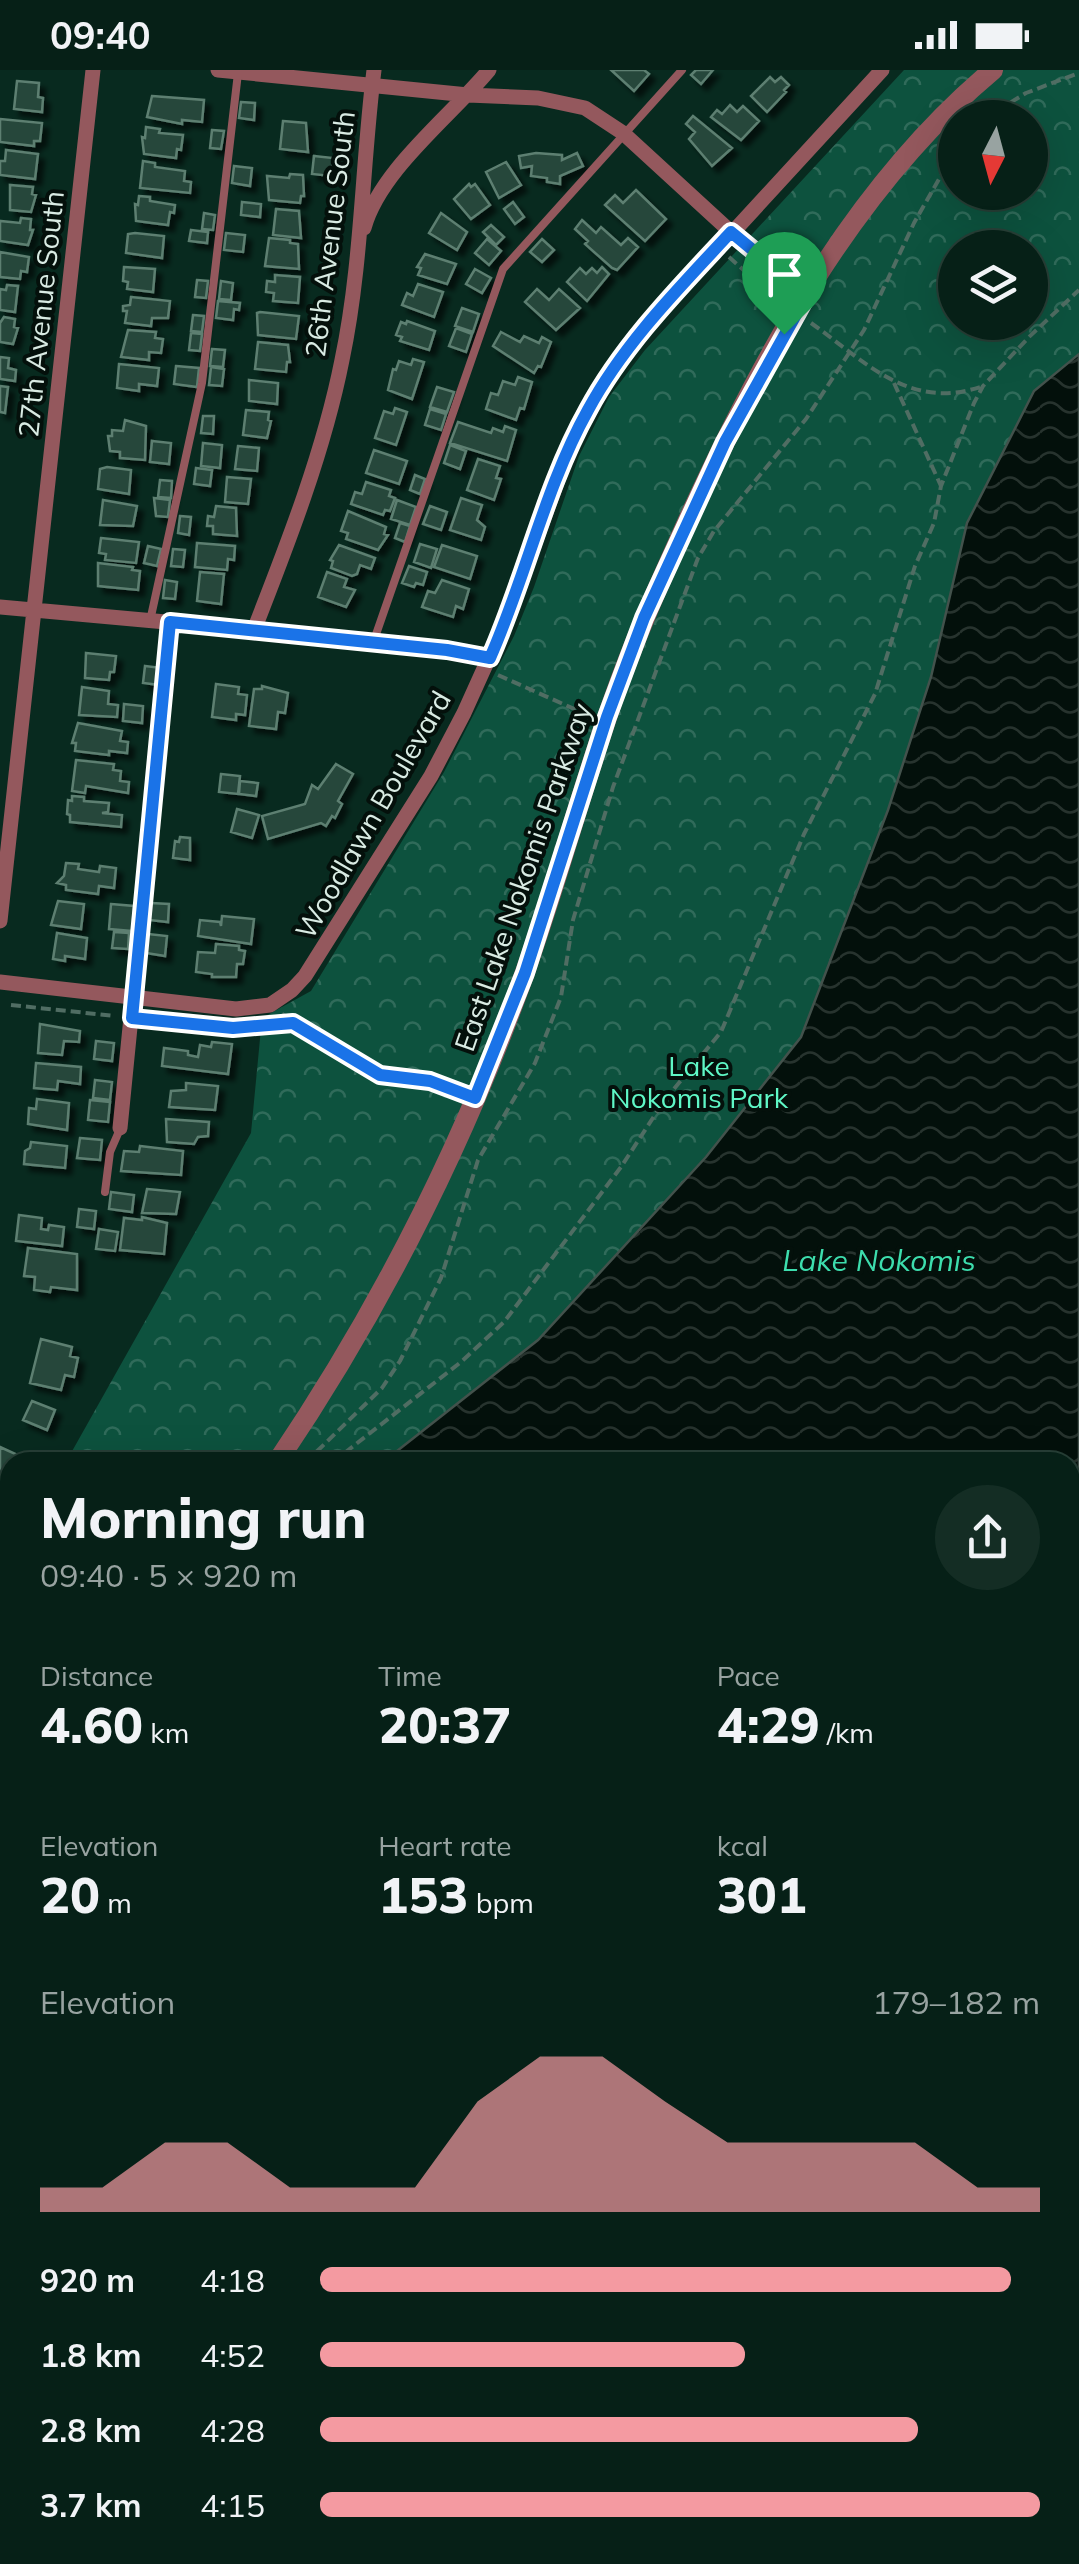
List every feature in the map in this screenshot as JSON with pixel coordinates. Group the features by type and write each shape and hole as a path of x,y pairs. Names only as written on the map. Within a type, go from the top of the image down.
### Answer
{"street":[{"name":"27th Avenue South","path":"0,921 93,70"},
{"path":"218,70 373,78 468,95 572,103 600,116 623,134 807,295"},
{"path":"356,256 367,218 383,190 489,70"},
{"name":"Woodlawn Boulevard","path":"0,982 212,1008 251,1009 270,1005 292,990 325,948 431,776 492,666 568,452 589,408 623,356 731,232 882,70"},
{"name":"East Lake Nokomis Parkway","path":"284,1452 334,1375 387,1280 475,1098 533,950 605,723 644,618 745,404 855,218 946,109 993,70"},
{"name":"26th Avenue South","path":"254,630 308,477 342,362 373,78"},
{"path":"0,607 373,643 492,666"},
{"path":"120,1128 133,997"}],"lane":[{"path":"373,643 503,269 682,70"},
{"path":"150,621 202,383 238,71"},
{"path":"133,997 170,622"},
{"path":"106,1192 110,1152 120,1128"}],"path":[{"path":"1015,100 1079,74"},
{"path":"316,1452 382,1388 400,1361 441,1278 478,1160 535,1063 561,997 573,920 613,787 698,558 714,531 806,419 873,315 938,181"},
{"path":"346,1452 461,1362 504,1322 664,1102 721,1032 804,834 876,694 963,426 983,386 1079,290"},
{"path":"850,351 894,383 937,395 953,395 983,386"},
{"path":"894,383 941,486"},
{"path":"492,666 605,723"},
{"path":"12,1004 233,1028 293,1023 380,1075 430,1081 475,1098"}],"green space":[{"name":"Lake Nokomis Park","path":"904,70 1079,70 1079,1452 72,1452 251,1133 262,1018 311,991 444,772 514,636 579,456 609,397 645,350"}],"water":[{"name":"Lake Nokomis","path":"1079,354 1079,1452 396,1452 538,1340 706,1157 801,1037 888,810 931,677 967,523 1034,391"}],"building":[{"path":"611,70 644,70 649,74 634,91"},
{"path":"696,70 713,70 701,84 691,75"},
{"path":"770,77 775,82 781,77 789,85 767,112 751,96"},
{"path":"17,81 39,83 42,112 14,109"},
{"path":"152,96 204,100 202,122 182,120 182,124 147,117"},
{"path":"241,102 255,103 254,120 239,118"},
{"path":"730,105 737,112 743,106 759,121 741,140 711,117 717,110 722,114"},
{"path":"693,116 732,148 712,166 689,139 695,132 686,124"},
{"path":"0,119 42,123 40,141 34,141 34,146 0,142"},
{"path":"283,121 306,123 308,152 280,149"},
{"path":"146,127 160,129 159,133 183,135 176,158 144,154 142,137 145,138"},
{"path":"212,130 224,131 221,149 210,148"},
{"path":"6,150 38,154 35,179 0,175 0,161 5,161"},
{"path":"577,153 583,166 560,176 560,184 547,182 547,178 531,176 532,166 521,168 519,156 562,155 562,160"},
{"path":"314,156 333,158 331,176 312,174"},
{"path":"143,161 155,163 155,167 185,171 184,181 191,182 190,193 140,188"},
{"path":"506,162 521,185 499,198 486,172"},
{"path":"234,166 252,168 250,186 232,183"},
{"path":"290,174 303,175 304,196 300,203 269,200 267,176 289,178"},
{"path":"469,184 475,184 490,205 471,219 454,199"},
{"path":"10,185 33,187 32,194 36,195 31,212 10,210"},
{"path":"636,190 666,219 645,241 605,205 615,195 623,203"},
{"path":"139,196 175,205 168,225 136,221 135,204 138,205"},
{"path":"242,202 261,204 260,217 241,215"},
{"path":"513,202 524,217 515,224 504,209"},
{"path":"276,209 299,211 301,238 273,235"},
{"path":"204,213 215,215 213,230 202,229"},
{"path":"441,213 467,232 457,250 429,233"},
{"path":"21,218 31,219 33,230 28,245 0,241 0,221 20,223"},
{"path":"582,220 596,233 601,227 621,245 628,238 638,247 617,270 612,268 585,244 588,241 575,229"},
{"path":"491,225 504,237 496,245 483,232"},
{"path":"191,230 208,232 207,243 189,241"},
{"path":"226,233 245,235 243,252 224,250"},
{"path":"128,234 164,236 162,258 126,253"},
{"path":"269,238 298,244 299,269 265,266"},
{"path":"487,239 501,251 489,265 475,253"},
{"path":"542,239 554,250 542,262 530,252"},
{"path":"0,252 29,257 27,272 21,271 20,279 0,277"},
{"path":"425,254 456,264 447,284 418,275 421,268 417,267"},
{"path":"124,267 155,269 153,292 127,289"},
{"path":"602,267 609,274 587,301 567,282 580,268 586,274 592,268 597,273"},
{"path":"475,269 491,278 482,293 466,284"},
{"path":"275,275 300,277 298,303 273,301 274,293 266,292 267,281 275,282"},
{"path":"197,280 208,281 206,298 195,297"},
{"path":"221,281 233,283 231,300 219,299"},
{"path":"418,284 443,292 434,317 402,305 407,293 413,296"},
{"path":"7,285 18,286 15,312 0,310 0,289 6,290"},
{"path":"537,289 549,300 559,289 580,308 556,330 525,302"},
{"path":"131,297 170,301 168,318 152,318 151,326 125,323 127,311 123,311 123,306 130,305"},
{"path":"218,301 240,303 239,310 234,309 233,320 216,318"},
{"path":"462,308 479,314 473,332 455,326"},
{"path":"260,312 299,316 296,339 258,335"},
{"path":"193,315 204,316 202,332 191,331"},
{"path":"4,317 15,319 14,327 18,328 13,344 0,342 0,323"},
{"path":"401,322 435,331 429,350 400,341 402,337 396,335"},
{"path":"456,328 472,334 466,352 449,346"},
{"path":"128,330 156,332 155,338 163,339 161,353 149,352 149,360 121,357"},
{"path":"501,332 520,342 524,336 539,343 542,337 551,342 541,367 534,373 493,346"},
{"path":"191,333 202,334 200,351 189,350"},
{"path":"258,342 288,345 290,362 286,372 255,369"},
{"path":"212,349 225,350 223,367 210,366"},
{"path":"0,357 9,358 8,368 16,370 15,381 0,379"},
{"path":"413,359 424,362 412,399 388,390 399,361 411,365"},
{"path":"119,364 159,368 157,386 139,384 139,391 117,388"},
{"path":"176,366 199,368 197,387 174,384"},
{"path":"211,367 224,369 222,386 209,385"},
{"path":"518,377 532,382 524,409 520,408 516,420 486,409 491,393 498,395 503,381 515,385"},
{"path":"249,380 278,383 277,404 249,401"},
{"path":"0,386 8,387 5,413 0,412"},
{"path":"437,387 454,392 447,412 430,407"},
{"path":"395,408 407,412 396,445 375,438 384,411 393,414"},
{"path":"430,409 446,414 441,430 425,425"},
{"path":"246,410 269,412 267,438 243,435"},
{"path":"203,416 214,416 213,434 201,433"},
{"path":"125,420 146,426 145,460 120,458 120,452 110,451 108,436 112,436 112,430 123,431"},
{"path":"458,422 491,433 493,428 503,432 505,426 516,430 507,461 450,443"},
{"path":"152,441 171,443 169,464 150,462"},
{"path":"203,443 222,445 220,468 201,466"},
{"path":"450,445 466,451 460,469 444,463"},
{"path":"238,446 259,448 257,471 235,469"},
{"path":"374,450 407,461 399,484 366,473"},
{"path":"478,459 500,466 496,478 501,479 494,500 467,490"},
{"path":"196,468 212,470 210,486 194,484"},
{"path":"100,469 131,470 129,494 98,489"},
{"path":"415,475 425,479 420,494 410,490"},
{"path":"227,477 251,479 248,504 225,502"},
{"path":"160,480 172,481 171,498 158,497"},
{"path":"366,482 391,490 389,496 395,498 390,511 385,510 383,515 351,504 355,492 362,494"},
{"path":"154,498 170,500 168,517 156,516"},
{"path":"461,498 482,505 477,520 485,527 481,540 450,530"},
{"path":"103,500 137,506 133,526 100,525"},
{"path":"397,500 416,507 410,525 391,519"},
{"path":"216,506 236,508 237,536 213,534 213,526 207,526 208,516 214,517"},
{"path":"430,506 447,512 441,530 423,524"},
{"path":"348,511 386,527 384,534 388,535 378,550 346,539 348,533 341,531"},
{"path":"180,516 191,517 189,535 178,533"},
{"path":"400,523 410,526 405,542 395,538"},
{"path":"101,538 139,542 136,563 105,560 106,554 99,553"},
{"path":"197,543 235,546 234,560 228,559 227,570 195,567"},
{"path":"420,544 437,549 431,568 414,562"},
{"path":"339,545 375,558 371,569 360,565 352,576 331,568 330,560"},
{"path":"442,545 477,556 470,579 434,567"},
{"path":"148,546 161,549 157,566 144,563"},
{"path":"173,549 185,550 183,567 171,566"},
{"path":"98,563 140,571 138,590 98,586"},
{"path":"409,566 427,572 423,585 402,583"},
{"path":"200,572 224,574 221,604 197,601"},
{"path":"327,572 347,579 344,587 355,590 346,607 318,597"},
{"path":"165,580 177,582 175,599 163,598"},
{"path":"442,580 469,589 463,609 456,606 453,617 422,607 428,591 435,593"},
{"path":"86,653 116,656 109,680 85,678"},
{"path":"145,666 162,668 160,685 143,683"},
{"path":"216,684 239,687 238,694 247,695 245,715 236,714 236,720 212,717"},
{"path":"262,686 288,693 285,713 278,712 276,729 249,726 254,689"},
{"path":"82,687 109,691 108,704 118,705 117,717 79,715"},
{"path":"124,704 143,706 142,723 123,721"},
{"path":"78,723 122,731 120,741 128,742 127,753 75,751 76,743 72,743"},
{"path":"76,760 114,764 113,770 121,771 120,781 129,782 128,793 86,786 85,793 72,791"},
{"path":"336,764 353,774 338,801 342,804 335,818 332,816 326,826 321,823 268,839 262,816 305,804 312,785 318,789"},
{"path":"221,774 240,776 238,794 219,792"},
{"path":"240,781 258,783 256,796 239,794"},
{"path":"72,796 109,803 108,812 102,813 122,815 121,827 70,822 68,800 72,801"},
{"path":"237,809 259,815 252,838 231,832"},
{"path":"180,837 190,838 190,860 173,858 175,841 179,842"},
{"path":"66,863 99,872 100,866 116,868 114,888 99,886 98,894 66,890 66,885 57,883 64,876"},
{"path":"58,901 84,904 81,929 51,925"},
{"path":"151,903 169,904 168,922 149,920"},
{"path":"111,904 134,906 132,931 109,929"},
{"path":"222,916 254,919 251,944 198,936 200,920 220,922 221,926"},
{"path":"114,932 129,933 128,949 112,948"},
{"path":"57,933 87,938 85,959 53,959"},
{"path":"148,934 167,936 165,956 146,953"},
{"path":"216,944 239,946 239,950 245,951 243,964 237,964 236,977 196,972 198,952 215,953"},
{"path":"40,1024 80,1031 79,1042 64,1041 62,1055 38,1053"},
{"path":"96,1041 114,1043 112,1061 94,1059"},
{"path":"212,1042 232,1044 228,1074 162,1066 164,1048 188,1051 188,1055 198,1057 200,1045 211,1047"},
{"path":"36,1063 81,1067 80,1084 58,1081 57,1090 34,1088"},
{"path":"95,1080 112,1082 110,1100 93,1098"},
{"path":"186,1083 218,1086 215,1110 169,1107 171,1091 186,1090"},
{"path":"37,1099 69,1103 67,1130 28,1124 29,1108 36,1109"},
{"path":"90,1100 110,1102 108,1122 88,1120"},
{"path":"166,1119 209,1122 208,1136 198,1137 194,1144 167,1142"},
{"path":"80,1138 102,1140 100,1160 77,1158"},
{"path":"31,1142 67,1146 65,1168 24,1164"},
{"path":"140,1146 183,1151 181,1175 121,1171 124,1151 139,1152"},
{"path":"147,1189 180,1192 176,1214 142,1213"},
{"path":"111,1192 134,1195 132,1212 109,1209"},
{"path":"79,1209 96,1211 94,1229 77,1227"},
{"path":"19,1215 42,1218 41,1229 48,1230 49,1225 64,1227 62,1246 16,1241"},
{"path":"142,1217 167,1223 164,1254 120,1250 124,1218"},
{"path":"99,1229 118,1232 115,1251 96,1249"},
{"path":"28,1248 77,1254 77,1290 34,1290 35,1277 24,1276"},
{"path":"41,1339 72,1347 70,1356 78,1358 74,1377 65,1375 61,1390 30,1383"},
{"path":"32,1401 55,1410 47,1430 23,1420"}],"route":[{"path":"731,232 807,295 784,334 711,472 637,636 605,723 533,950 475,1098 430,1081 380,1075 293,1023 233,1028 132,1018 170,622 447,650 490,658 568,452 589,408 623,356 731,232"}]}
